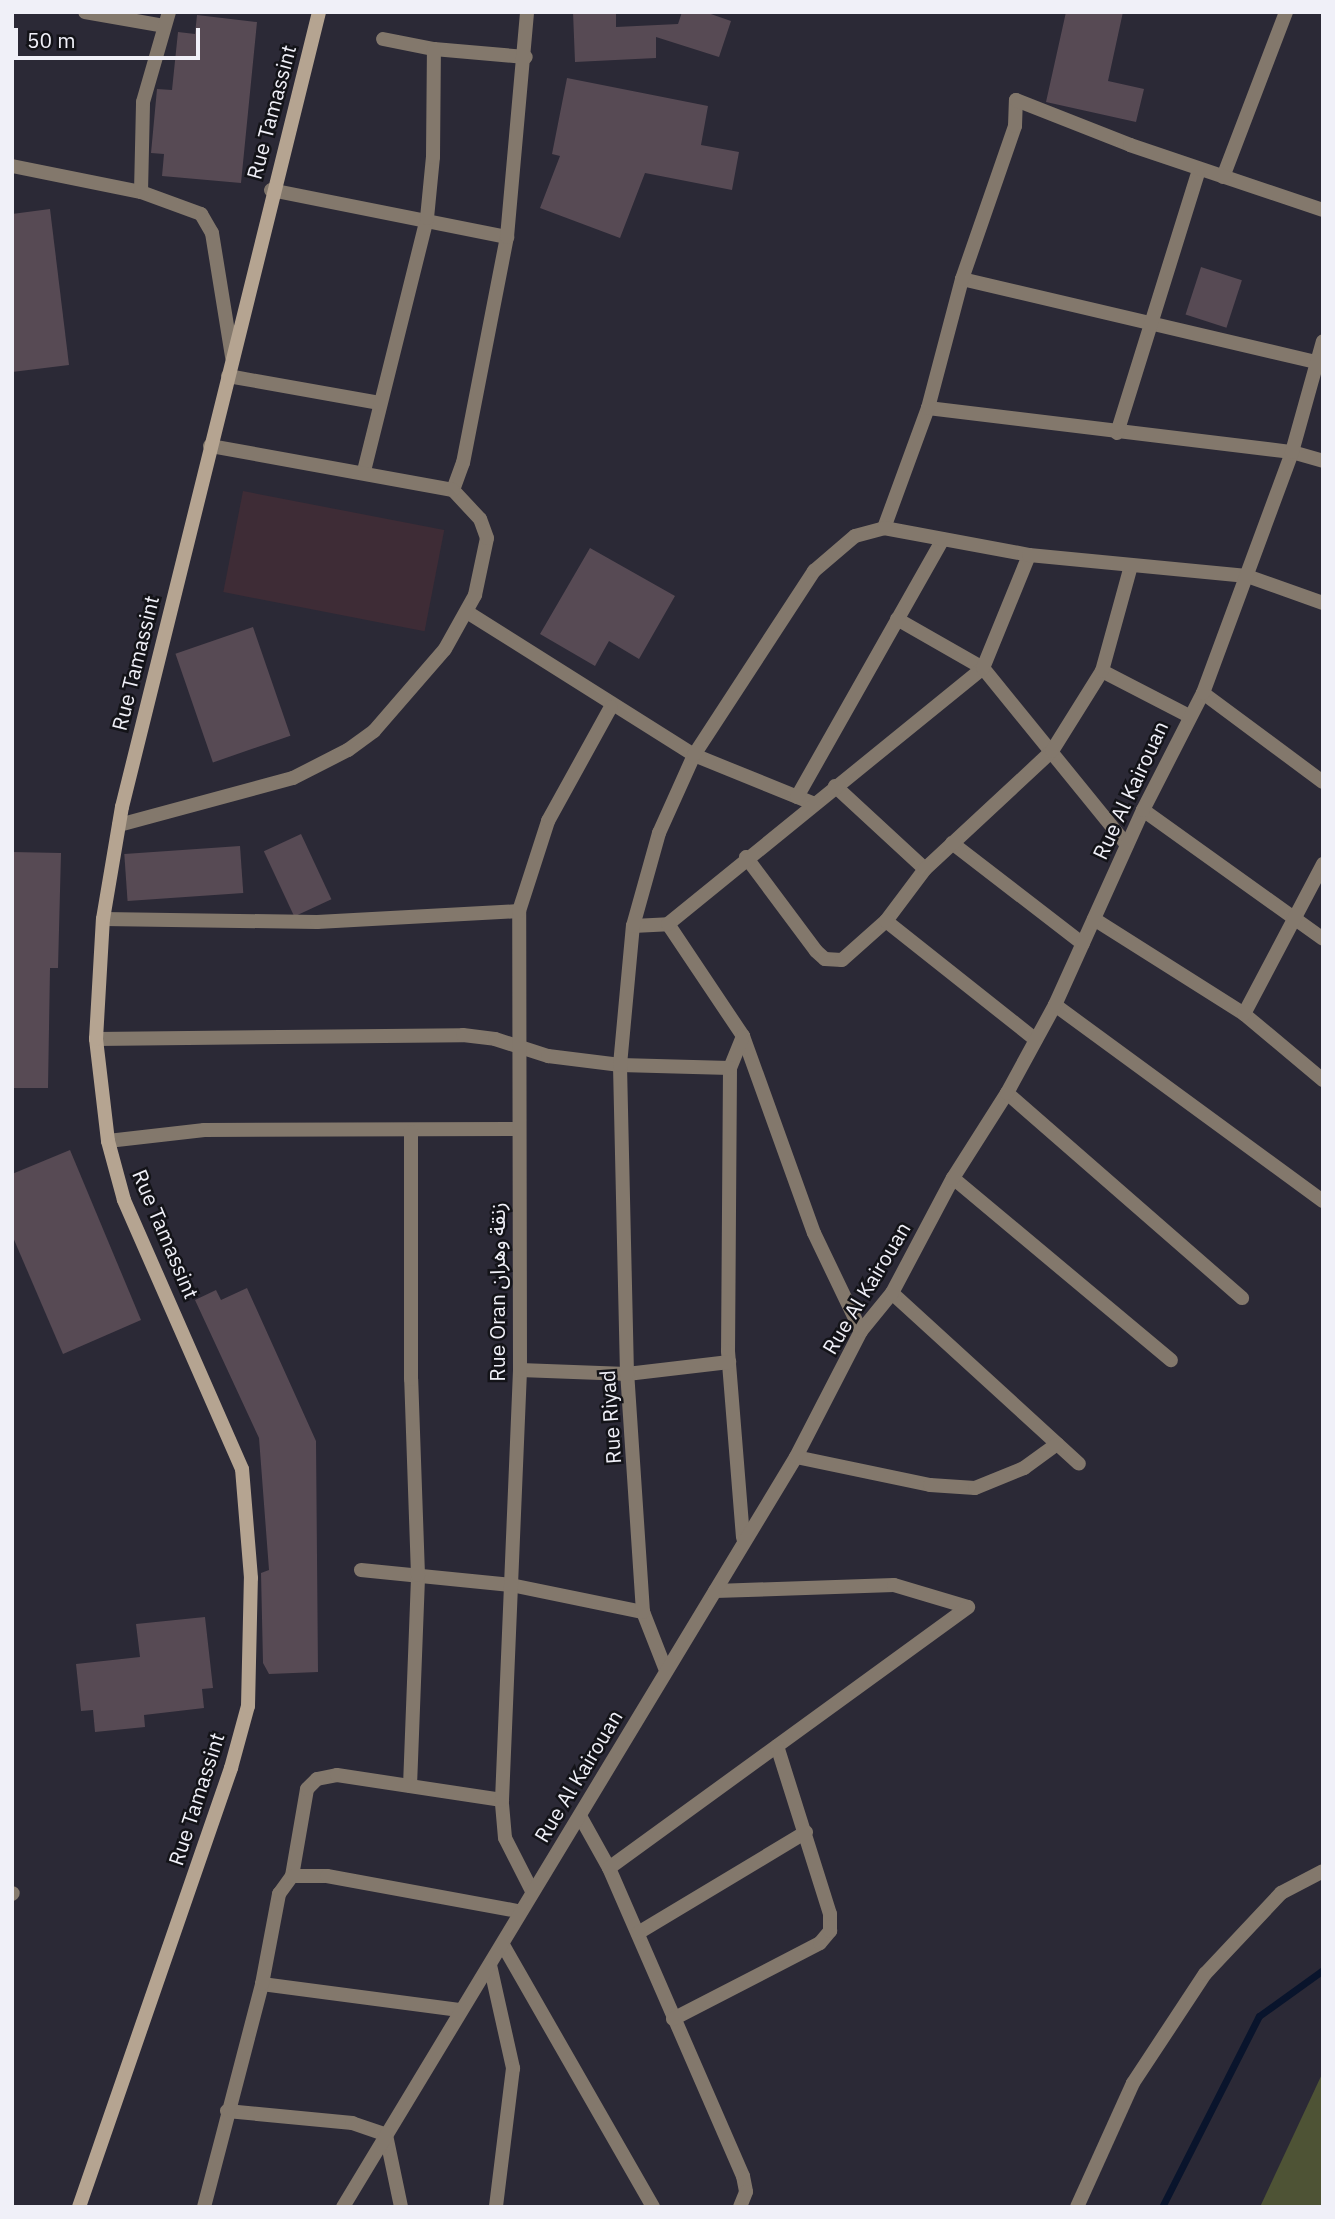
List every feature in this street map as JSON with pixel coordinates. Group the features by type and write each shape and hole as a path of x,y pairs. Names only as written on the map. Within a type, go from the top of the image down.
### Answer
{"main road":[{"name":"Rue Tamassint","path":"79,2207 231,1768 248,1706 251,1578 242,1469 124,1200 108,1140 96,1039 103,919 119,825 271,190 319,12"}],"street":[{"path":"85,12 167,19 143,102 141,192"},
{"path":"453,490 463,463 507,237 526,57 527,12"},
{"path":"1223,177 1286,12"},
{"path":"383,38 434,49 526,57"},
{"path":"364,471 426,218 433,157 434,49"},
{"path":"1323,209 1199,169 1016,100 1015,126 962,279 928,408 884,528 1029,555 1247,576 1323,603"},
{"path":"12,166 141,192 201,214 212,233 232,357"},
{"path":"1117,433 1147,326 1199,169"},
{"path":"271,190 426,218 507,237"},
{"path":"962,279 1147,326 1320,364"},
{"name":"Rue Al Kairouan","path":"343,2207 458,2010 503,1945 518,1911 580,1816 665,1668 715,1591 743,1537 796,1457 861,1331 892,1293 953,1178 1007,1093 1055,1005 1143,810 1203,693 1292,452 1320,364 1323,341"},
{"path":"228,376 380,403"},
{"path":"928,408 1117,433 1292,452 1323,461"},
{"path":"119,825 293,778 348,750 401,702 445,649 475,595 486,538 475,512 453,490 364,471 210,446"},
{"name":"Rue Riyad","path":"665,1668 643,1612 627,1374 620,1065 632,926 659,833 694,755 814,571 855,536 884,528"},
{"path":"797,797 943,539"},
{"path":"632,926 668,924 812,803 983,668 1029,555"},
{"path":"746,857 825,959 842,960 886,921 926,869 952,843 1052,751 1102,671 1131,566"},
{"path":"467,612 611,707 694,755 812,803"},
{"path":"897,619 983,668 1127,845"},
{"path":"1102,671 1189,716"},
{"path":"1203,693 1323,782"},
{"name":"Rue Oran زنقة وهران","path":"532,1891 505,1838 502,1800 520,1370 517,1129 522,1046 519,911 548,821 611,707"},
{"path":"835,786 926,869"},
{"path":"1143,810 1323,939"},
{"path":"952,843 1083,944"},
{"path":"1244,1014 1323,864"},
{"path":"103,919 317,922 519,911"},
{"path":"1094,919 1244,1014 1323,1080"},
{"path":"886,921 1036,1040"},
{"path":"668,924 743,1036 814,1233 861,1331"},
{"path":"1055,1005 1323,1200"},
{"path":"96,1039 463,1035 522,1046 548,1056 620,1065 730,1068"},
{"path":"743,1036 730,1068 729,1362 743,1537"},
{"path":"1007,1093 1242,1298"},
{"path":"108,1140 204,1130 411,1132 517,1129"},
{"path":"410,1786 418,1575 411,1379 411,1132"},
{"path":"953,1178 1171,1360"},
{"path":"892,1293 1079,1464"},
{"path":"520,1370 627,1374 729,1362"},
{"path":"796,1457 930,1485 975,1488 1024,1468 1057,1444"},
{"path":"361,1570 511,1585 643,1612"},
{"path":"609,1868 968,1607 894,1585 715,1591"},
{"path":"673,2019 820,1943 830,1930 830,1914 777,1746"},
{"path":"204,2207 262,1984 279,1894 292,1876 307,1789 317,1779 337,1775 502,1800"},
{"path":"580,1816 609,1868 743,2176 746,2192 740,2207"},
{"path":"638,1933 806,1832"},
{"path":"1077,2207 1133,2083 1205,1974 1281,1893 1323,1871"},
{"path":"292,1876 327,1876 518,1911"},
{"path":"503,1945 653,2207"},
{"path":"490,1965 513,2068 496,2207"},
{"path":"262,1984 458,2010"},
{"path":"227,2111 352,2123 386,2135 401,2207"}],"shaded area":[{"path":"243,491 444,530 425,631 223,592"}],"green space":[{"path":"1323,2072 1323,2207 1260,2207"}],"building":[{"path":"573,12 616,12 616,27 678,24 682,12 705,12 731,21 719,57 656,37 656,58 575,62"},
{"path":"1066,12 1123,12 1108,81 1144,89 1136,122 1046,102"},
{"path":"197,15 257,22 241,183 162,176 164,154 151,153 157,89 172,90 178,32 195,34"},
{"path":"567,78 708,106 701,145 739,152 732,190 645,173 620,238 540,208 560,156 552,154"},
{"path":"50,209 69,365 12,372 12,214"},
{"path":"1201,267 1242,280 1226,328 1186,315"},
{"path":"590,548 675,596 639,659 609,641 595,666 540,634"},
{"path":"253,627 290,736 213,762 175,654"},
{"path":"301,834 331,899 294,917 264,851"},
{"path":"240,846 243,893 128,901 124,854"},
{"path":"12,852 61,853 58,968 50,968 48,1088 12,1088"},
{"path":"70,1150 141,1320 63,1354 12,1235 12,1174"},
{"path":"247,1288 316,1441 318,1672 269,1674 263,1663 261,1573 269,1570 259,1438 195,1300 216,1290 221,1300"},
{"path":"205,1617 213,1688 202,1689 204,1708 144,1715 145,1727 95,1732 93,1710 81,1711 76,1664 140,1657 136,1624"}],"waterway":[{"path":"1162,2207 1259,2016 1323,1970"}]}
